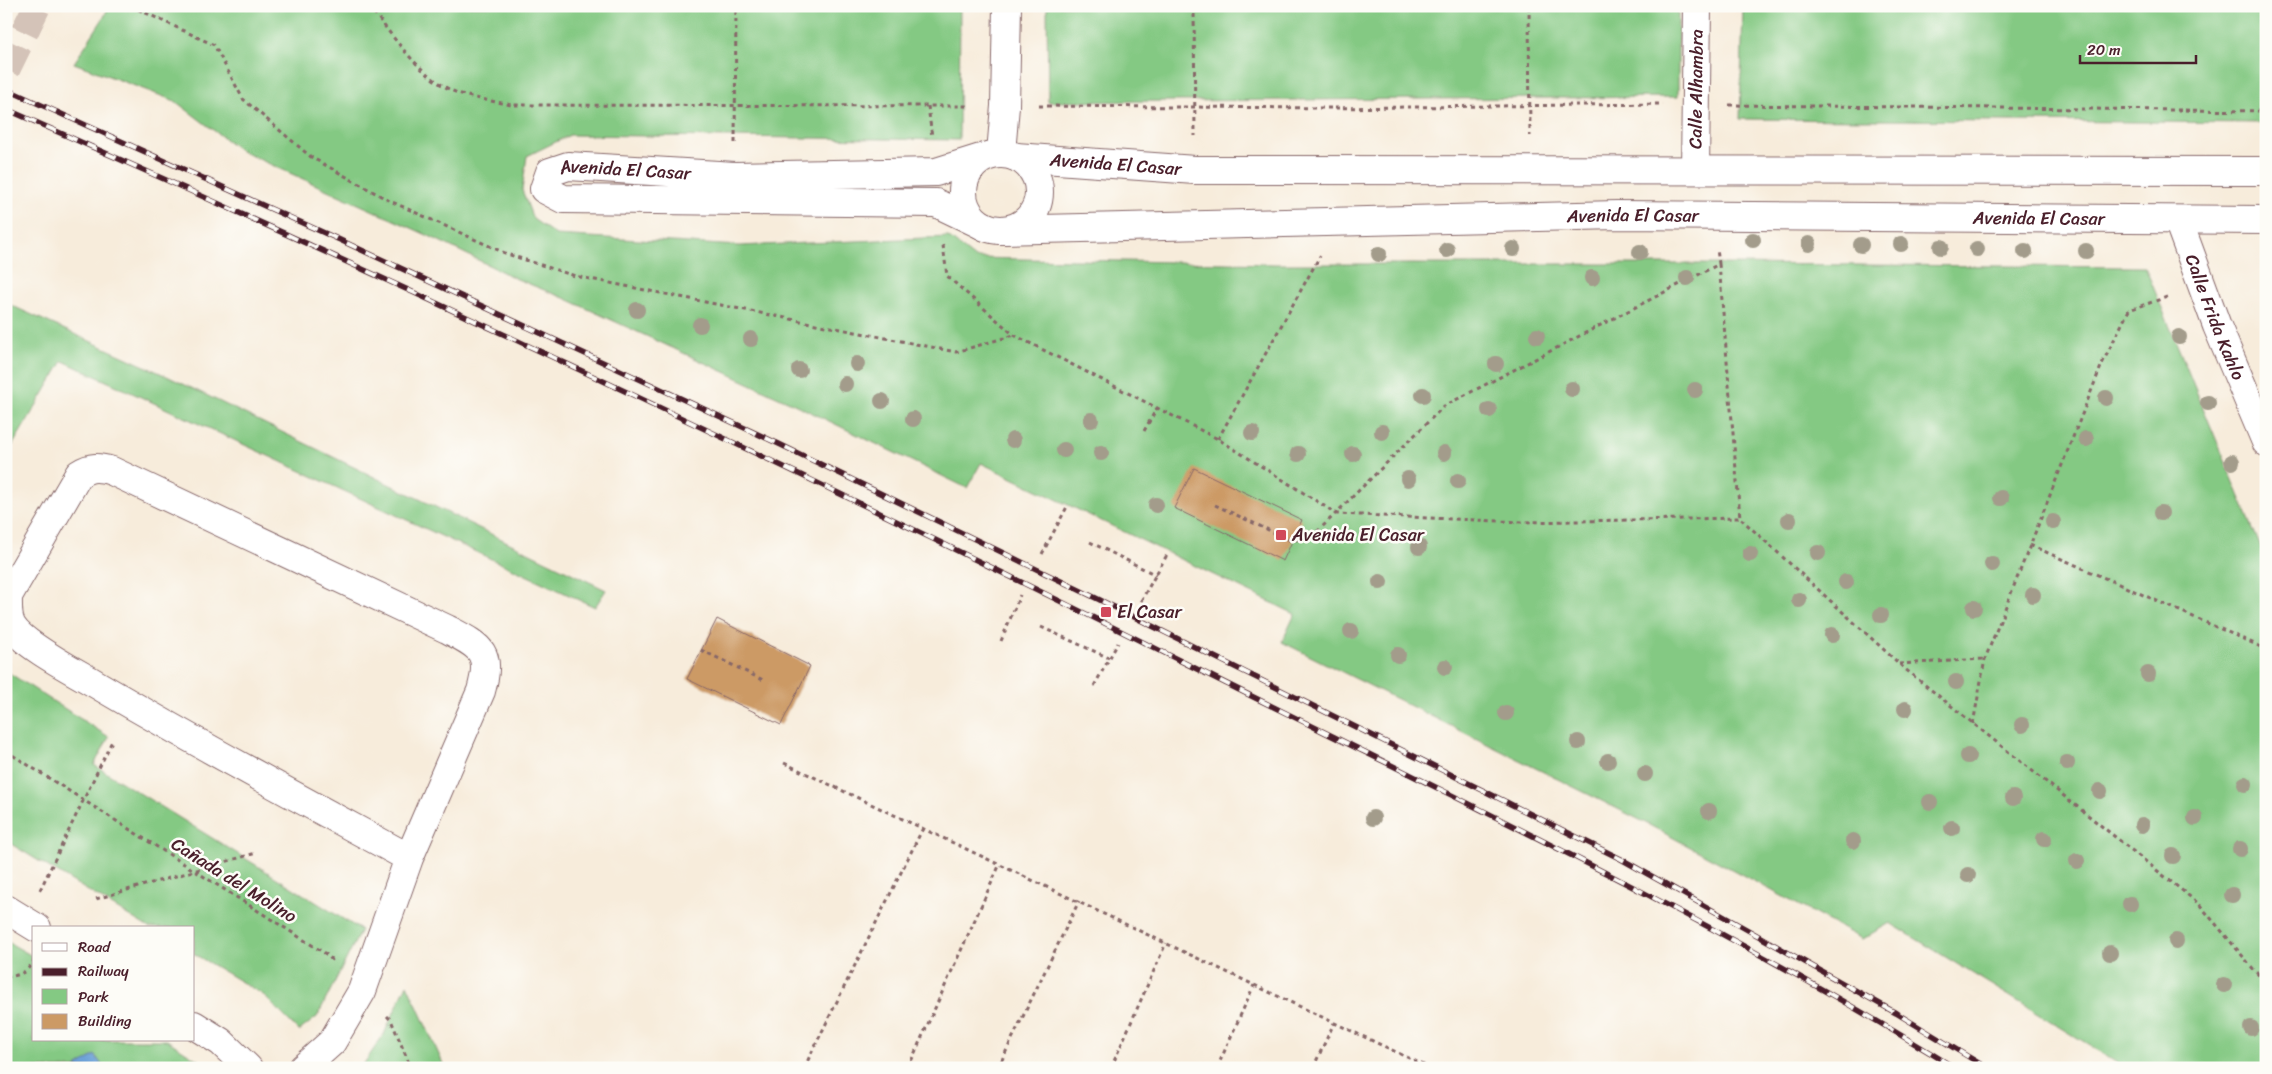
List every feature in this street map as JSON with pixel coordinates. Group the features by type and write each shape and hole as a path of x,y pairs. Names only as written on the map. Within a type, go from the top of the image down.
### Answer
{"street":[{"path":"1001,156 1005,106 1007,6"},
{"name":"Calle Alhambra","path":"1695,170 1697,6"},
{"path":"1001,156 1028,165 1036,178 1039,192 1036,207 1028,219 1015,228 993,229 974,218 966,206 963,192 970,170 1001,156"},
{"name":"Avenida El Casar","path":"2266,171 1196,170 1001,156 936,172 735,176 568,166 550,172 544,190 563,200 936,203 993,229 1617,215 2266,220"},
{"name":"Calle Frida Kahlo","path":"2178,220 2202,285 2266,442"},
{"path":"303,1068 332,1042 362,991 409,858 481,692 486,674 485,658 476,644 112,472 101,468 88,468 79,474 8,596 7,610 12,626 29,642 58,662 184,736 409,858"},
{"path":"195,1026 222,1042 248,1068"}],"path":[{"path":"132,6 159,17 214,45 243,98 311,157 388,200 507,254 575,276 956,352 1014,334"},
{"path":"369,6 407,55 437,80 456,92 511,104 1195,108 1696,104 2266,111"},
{"path":"735,176 736,6"},
{"path":"1194,6 1196,170"},
{"path":"1529,6 1530,170"},
{"path":"928,106 936,172"},
{"path":"936,203 947,276 1014,334 1218,439 1337,514 1522,522 1740,518"},
{"path":"1714,216 1740,518 1899,664 2199,904 2266,984"},
{"path":"1218,439 1339,222"},
{"path":"1215,504 1292,541 1315,534 1444,406 1719,264"},
{"path":"1973,724 1985,659 2102,364 2129,310 2202,285"},
{"path":"1144,431 1157,408"},
{"path":"1042,554 1068,505"},
{"path":"1090,542 1156,575"},
{"path":"2030,545 2266,649"},
{"path":"1140,601 1168,553"},
{"path":"1001,641 1020,595"},
{"path":"1041,627 1108,658"},
{"path":"1094,686 1118,643"},
{"path":"701,650 763,680"},
{"path":"1899,664 1985,659"},
{"path":"22,918 43,885 113,739"},
{"name":"Cañada del Molino","path":"6,751 326,954 391,1020 411,1068"},
{"path":"784,763 1430,1068"},
{"path":"804,1068 923,828"},
{"path":"96,899 196,872 256,853"},
{"path":"908,1068 1000,864"},
{"path":"998,1068 1079,901"},
{"path":"1111,1068 1166,943"},
{"path":"6,977 18,976 32,964"},
{"path":"1217,1068 1254,985"},
{"path":"1313,1068 1334,1023"},
{"path":"1416,1068 1418,1062"}],"green space":[{"path":"109,6 960,6 959,140 570,135 527,156 522,190 533,219 556,235 739,246 948,237 975,258 1276,264 1719,264 2145,267 2266,560 2266,1068 2127,1068 1890,923 1862,939 1638,819 1282,642 1295,614 981,463 967,488 796,405 564,298 517,279 427,235 241,151 175,101 74,63"},
{"path":"1047,6 1678,6 1678,97 1048,102"},
{"path":"1743,6 2266,6 2266,123 1740,119"},
{"path":"6,303 169,377 606,590 595,607 63,361 6,456"},
{"path":"6,671 109,737 94,765 361,930 317,1017 299,1031 262,994 195,955 195,926 146,926 6,841"},
{"path":"6,941 32,956 32,1042 170,1042 210,1068 6,1068"},
{"path":"407,984 445,1068 361,1068 384,1034"}],"water":[{"path":"95,1055 104,1068 75,1068"}],"building":[{"path":"1194,468 1302,520 1283,561 1174,508"},
{"path":"717,619 810,666 781,725 687,679"}],"tunnel":[{"path":"6,70 37,6"}],"railway":[{"path":"6,89 340,240 779,444 1100,600 1621,859 1896,1013 1987,1068"},
{"path":"6,109 465,316 1071,606 1500,819 1685,914 1866,1015 1955,1068"}],"place":[{"name":"Avenida El Casar","path":"1281,535"},
{"name":"El Casar","path":"1106,612"}]}
